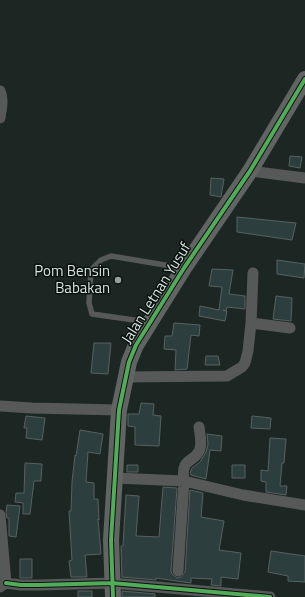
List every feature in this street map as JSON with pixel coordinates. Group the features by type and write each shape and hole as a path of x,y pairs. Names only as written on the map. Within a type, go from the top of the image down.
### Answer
{"street":[{"name":"Jalan Letnan Yusuf","path":"112,590 111,540 119,410 129,362 136,345 150,322 184,268 250,171 305,79"},
{"path":"0,91 2,102 0,118"},
{"path":"250,171 305,178"},
{"path":"126,377 227,376 235,372 245,363 248,351 251,323 253,273"},
{"path":"251,323 290,328"},
{"path":"0,406 119,410"},
{"path":"178,571 184,481 183,476 185,463 198,453 200,448 201,439 198,427"},
{"path":"115,478 184,481 243,495 305,505"},
{"path":"0,515 3,585 39,585 112,590 270,597"}],"lane":[{"path":"150,322 92,314 89,303 91,270 101,260 111,256 184,268"}],"building":[{"path":"290,156 302,157 300,168 289,166"},
{"path":"211,178 224,179 221,197 210,195"},
{"path":"237,217 296,223 292,240 237,232"},
{"path":"277,260 305,264 304,278 277,274"},
{"path":"212,269 233,270 229,294 245,296 245,309 227,307 225,321 199,316 200,306 219,310 222,287 209,286"},
{"path":"276,296 292,298 291,321 273,319"},
{"path":"174,323 200,325 199,336 191,335 187,369 175,370 176,350 164,349 165,336 172,336"},
{"path":"94,343 111,343 108,374 91,373"},
{"path":"206,356 218,356 220,365 205,365"},
{"path":"141,403 154,404 153,415 161,416 159,446 135,445 135,427 128,426 128,414 139,414"},
{"path":"26,416 45,418 42,440 26,438 27,428 24,428"},
{"path":"252,416 271,418 270,429 251,428"},
{"path":"80,430 103,434 100,454 88,452 86,482 94,483 94,499 98,499 101,554 85,555 87,577 71,577 69,561 72,560 69,511 71,511 75,455 76,456"},
{"path":"207,434 222,436 221,451 210,450 206,479 191,475 190,473 192,468 200,462 206,452 208,444"},
{"path":"270,438 286,439 280,486 287,486 286,495 266,492 266,482 261,481 261,470 268,471"},
{"path":"25,463 42,464 41,481 34,481 30,514 23,514 23,503 15,502 16,493 24,493"},
{"path":"127,465 138,465 138,472 127,472"},
{"path":"232,465 245,465 245,478 232,478"},
{"path":"163,487 177,488 172,574 177,578 181,577 185,572 190,490 203,493 201,517 224,521 219,550 241,553 238,579 221,577 221,586 211,585 212,579 191,578 191,583 156,578 156,580 122,577 121,546 123,546 126,495 139,496 136,536 159,537"},
{"path":"7,505 20,506 16,537 9,536 9,518 7,518 6,513"},
{"path":"271,551 305,556 305,582 288,581 288,576 268,572"},
{"path":"20,559 32,559 32,578 20,578"},
{"path":"78,591 92,591 92,597 78,597"},
{"path":"122,591 155,594 155,597 122,597"}],"cycle path":[{"path":"113,597 111,540 119,410 129,362 136,345 184,268 250,171 305,79"},
{"path":"6,583 21,585 112,583 270,597"}],"place":[{"name":"Pom Bensin Babakan","path":"118,280"}]}
